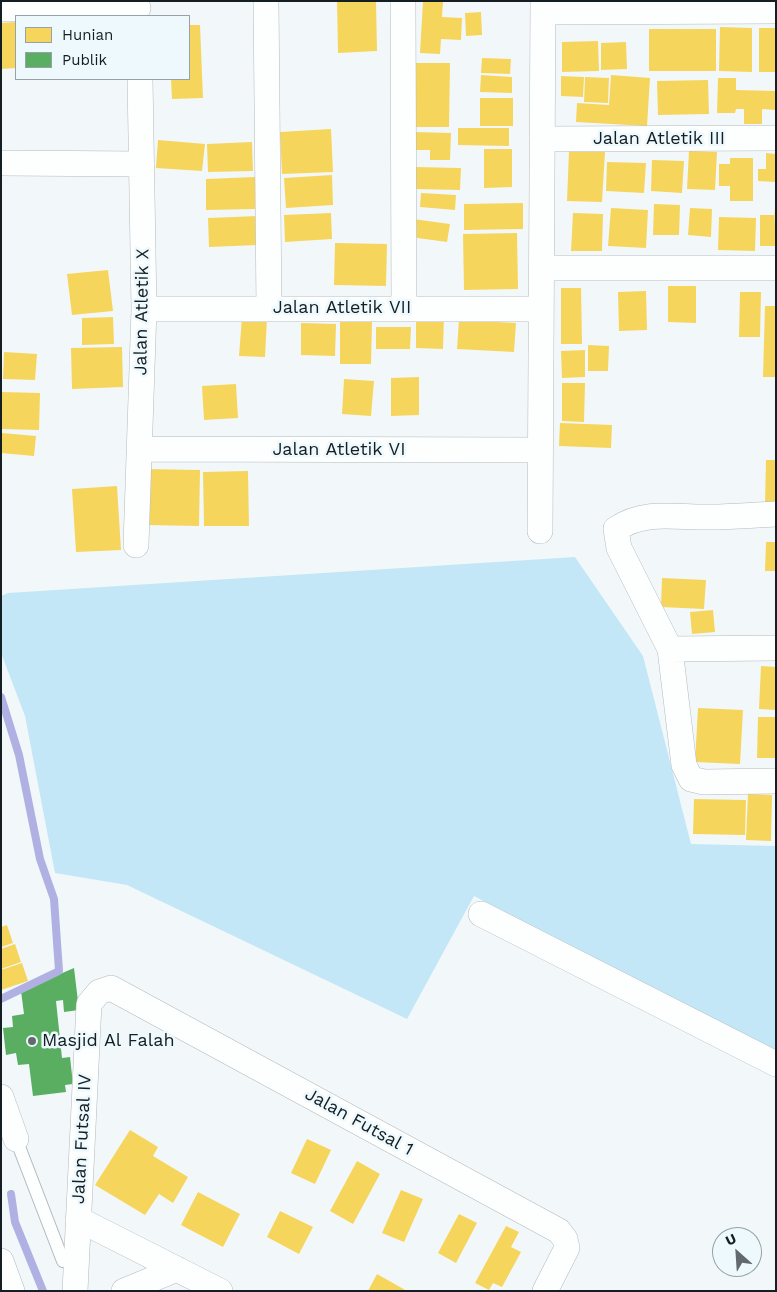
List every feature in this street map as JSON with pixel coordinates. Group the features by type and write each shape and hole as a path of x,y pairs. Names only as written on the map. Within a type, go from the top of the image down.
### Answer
{"street":[{"path":"266,1 268,309"},
{"path":"403,1 404,308"},
{"path":"540,531 543,7 776,11"},
{"path":"1,9 138,8"},
{"name":"Jalan Atletik X","path":"136,546 144,308 140,80"},
{"name":"Jalan Atletik III","path":"542,139 776,138"},
{"path":"1,163 142,164"},
{"path":"542,268 776,268"},
{"name":"Jalan Atletik VII","path":"144,308 540,309"},
{"name":"Jalan Atletik VI","path":"139,449 540,450"},
{"path":"776,514 710,517 650,516 630,520 616,529 619,548 670,648 684,765 691,778 704,782 776,781"},
{"path":"670,648 776,648"},
{"path":"481,914 776,1064"},
{"name":"Jalan Futsal 1","path":"99,992 112,988 559,1231 565,1239 567,1248 545,1291"},
{"name":"Jalan Futsal IV","path":"75,1291 89,1004 99,992"},
{"path":"1,1097 16,1140"},
{"path":"78,1219 220,1291"},
{"path":"1,1261 12,1291"},
{"path":"124,1291 177,1269"}],"lane":[{"path":"16,1140 63,1261"}],"shaded area":[{"path":"575,557 643,656 691,844 776,846 776,1054 474,896 407,1019 127,885 55,873 25,716 1,653 1,596 8,593"}],"building: Hunian":[{"path":"337,1 376,1 377,51 338,53"},
{"path":"423,1 443,1 442,17 462,18 461,40 441,39 440,54 420,53"},
{"path":"481,12 482,35 466,36 465,13"},
{"path":"15,22 15,68 1,69 1,23"},
{"path":"190,25 200,25 203,98 172,99 171,80 190,80"},
{"path":"720,27 752,28 752,72 719,71"},
{"path":"759,28 776,28 776,72 759,72"},
{"path":"649,29 716,29 716,71 649,71"},
{"path":"598,41 599,71 562,72 562,42"},
{"path":"626,42 627,69 601,70 601,43"},
{"path":"482,58 511,59 510,74 481,73"},
{"path":"415,63 450,63 449,127 415,127"},
{"path":"481,75 512,77 512,93 480,92"},
{"path":"611,75 650,78 647,126 576,122 577,103 609,105"},
{"path":"561,76 584,77 583,97 561,96"},
{"path":"585,77 609,78 608,103 584,102"},
{"path":"718,78 736,78 736,90 776,91 776,110 762,109 762,124 744,124 744,109 736,109 735,113 717,113"},
{"path":"708,80 709,114 658,115 657,81"},
{"path":"480,98 513,98 513,126 480,126"},
{"path":"458,128 509,128 509,146 458,145"},
{"path":"331,129 333,172 282,174 280,132"},
{"path":"414,132 451,133 450,160 430,160 430,150 413,150"},
{"path":"158,140 205,144 202,171 156,168"},
{"path":"252,142 253,171 208,172 207,144"},
{"path":"484,149 512,149 512,187 484,188"},
{"path":"569,151 605,152 602,202 567,201"},
{"path":"689,151 717,152 715,190 687,189"},
{"path":"766,153 776,154 776,182 758,181 758,169 766,169"},
{"path":"730,158 753,158 753,201 730,201 730,186 719,186 719,164 730,164"},
{"path":"652,160 684,161 682,193 651,191"},
{"path":"607,162 646,163 644,193 606,191"},
{"path":"415,167 461,168 460,190 414,189"},
{"path":"332,175 333,205 286,208 284,178"},
{"path":"255,177 256,209 206,210 206,179"},
{"path":"421,193 456,195 455,210 420,207"},
{"path":"523,203 523,229 464,230 464,204"},
{"path":"654,204 680,205 679,235 653,235"},
{"path":"774,206 776,246 760,246 760,215 774,215"},
{"path":"611,208 648,210 646,248 608,246"},
{"path":"690,208 712,209 711,237 688,235"},
{"path":"331,213 332,239 285,242 284,215"},
{"path":"573,213 603,214 602,251 571,251"},
{"path":"258,216 258,245 209,247 208,218"},
{"path":"719,217 756,218 755,251 718,250"},
{"path":"413,219 450,224 447,242 410,237"},
{"path":"517,233 518,289 464,290 463,234"},
{"path":"335,243 387,244 386,286 334,285"},
{"path":"108,270 113,311 72,315 67,274"},
{"path":"668,286 696,286 696,323 668,322"},
{"path":"561,288 581,288 582,344 561,344"},
{"path":"646,291 647,330 619,331 618,292"},
{"path":"740,292 761,292 760,337 739,337"},
{"path":"765,306 776,306 776,377 763,377"},
{"path":"416,315 444,315 443,349 416,348"},
{"path":"113,317 114,344 82,345 82,318"},
{"path":"242,317 267,318 265,357 239,356"},
{"path":"459,320 516,323 514,352 457,349"},
{"path":"340,322 372,322 371,364 340,364"},
{"path":"301,323 336,324 335,356 301,355"},
{"path":"376,327 411,327 410,349 376,349"},
{"path":"588,345 609,346 608,371 588,371"},
{"path":"122,347 123,387 72,389 71,348"},
{"path":"585,350 585,377 562,378 561,351"},
{"path":"4,352 37,354 35,380 3,379"},
{"path":"419,377 419,415 391,416 391,378"},
{"path":"344,379 374,381 371,416 342,414"},
{"path":"562,383 585,383 584,422 562,421"},
{"path":"236,384 238,418 204,420 202,386"},
{"path":"1,392 40,393 39,430 1,429"},
{"path":"560,423 612,425 611,448 559,446"},
{"path":"2,433 36,436 34,456 1,453"},
{"path":"766,460 776,460 776,505 765,505"},
{"path":"147,469 200,470 199,526 146,525"},
{"path":"248,471 249,526 204,526 203,472"},
{"path":"117,486 121,550 76,552 72,489"},
{"path":"766,542 776,542 776,571 765,571"},
{"path":"662,578 706,580 704,609 661,607"},
{"path":"713,610 715,632 692,634 690,612"},
{"path":"761,666 776,667 776,710 759,709"},
{"path":"698,708 743,710 740,764 695,762"},
{"path":"758,717 776,717 776,758 757,758"},
{"path":"748,794 772,795 771,841 746,840"},
{"path":"694,799 746,800 745,835 693,834"},
{"path":"7,925 13,943 1,947 1,927"},
{"path":"15,944 21,962 1,969 1,949"},
{"path":"22,963 28,981 1,990 1,970"},
{"path":"130,1130 158,1147 153,1156 188,1177 173,1203 159,1194 145,1215 95,1185"},
{"path":"307,1139 331,1150 315,1184 291,1173"},
{"path":"357,1161 380,1174 353,1224 330,1211"},
{"path":"401,1190 423,1199 404,1242 382,1233"},
{"path":"198,1192 240,1214 223,1247 181,1225"},
{"path":"280,1211 313,1227 299,1254 267,1237"},
{"path":"459,1214 477,1223 456,1263 438,1253"},
{"path":"506,1226 519,1232 511,1247 521,1252 502,1287 493,1283 489,1290 475,1283"},
{"path":"377,1274 407,1291 368,1291"}],"building: Publik":[{"name":"Masjid Al Falah","path":"74,968 79,1010 64,1012 63,1000 56,1001 62,1058 70,1057 73,1084 65,1085 66,1092 33,1096 29,1064 18,1065 16,1053 6,1055 3,1028 13,1027 12,1016 24,1014 21,991"}],"waterway":[{"path":"1,697 19,755 40,859 54,899 59,971 1,999"},
{"path":"11,1194 15,1222 43,1291"}],"place":[{"name":"Masjid Al Falah","path":"32,1041"}]}
